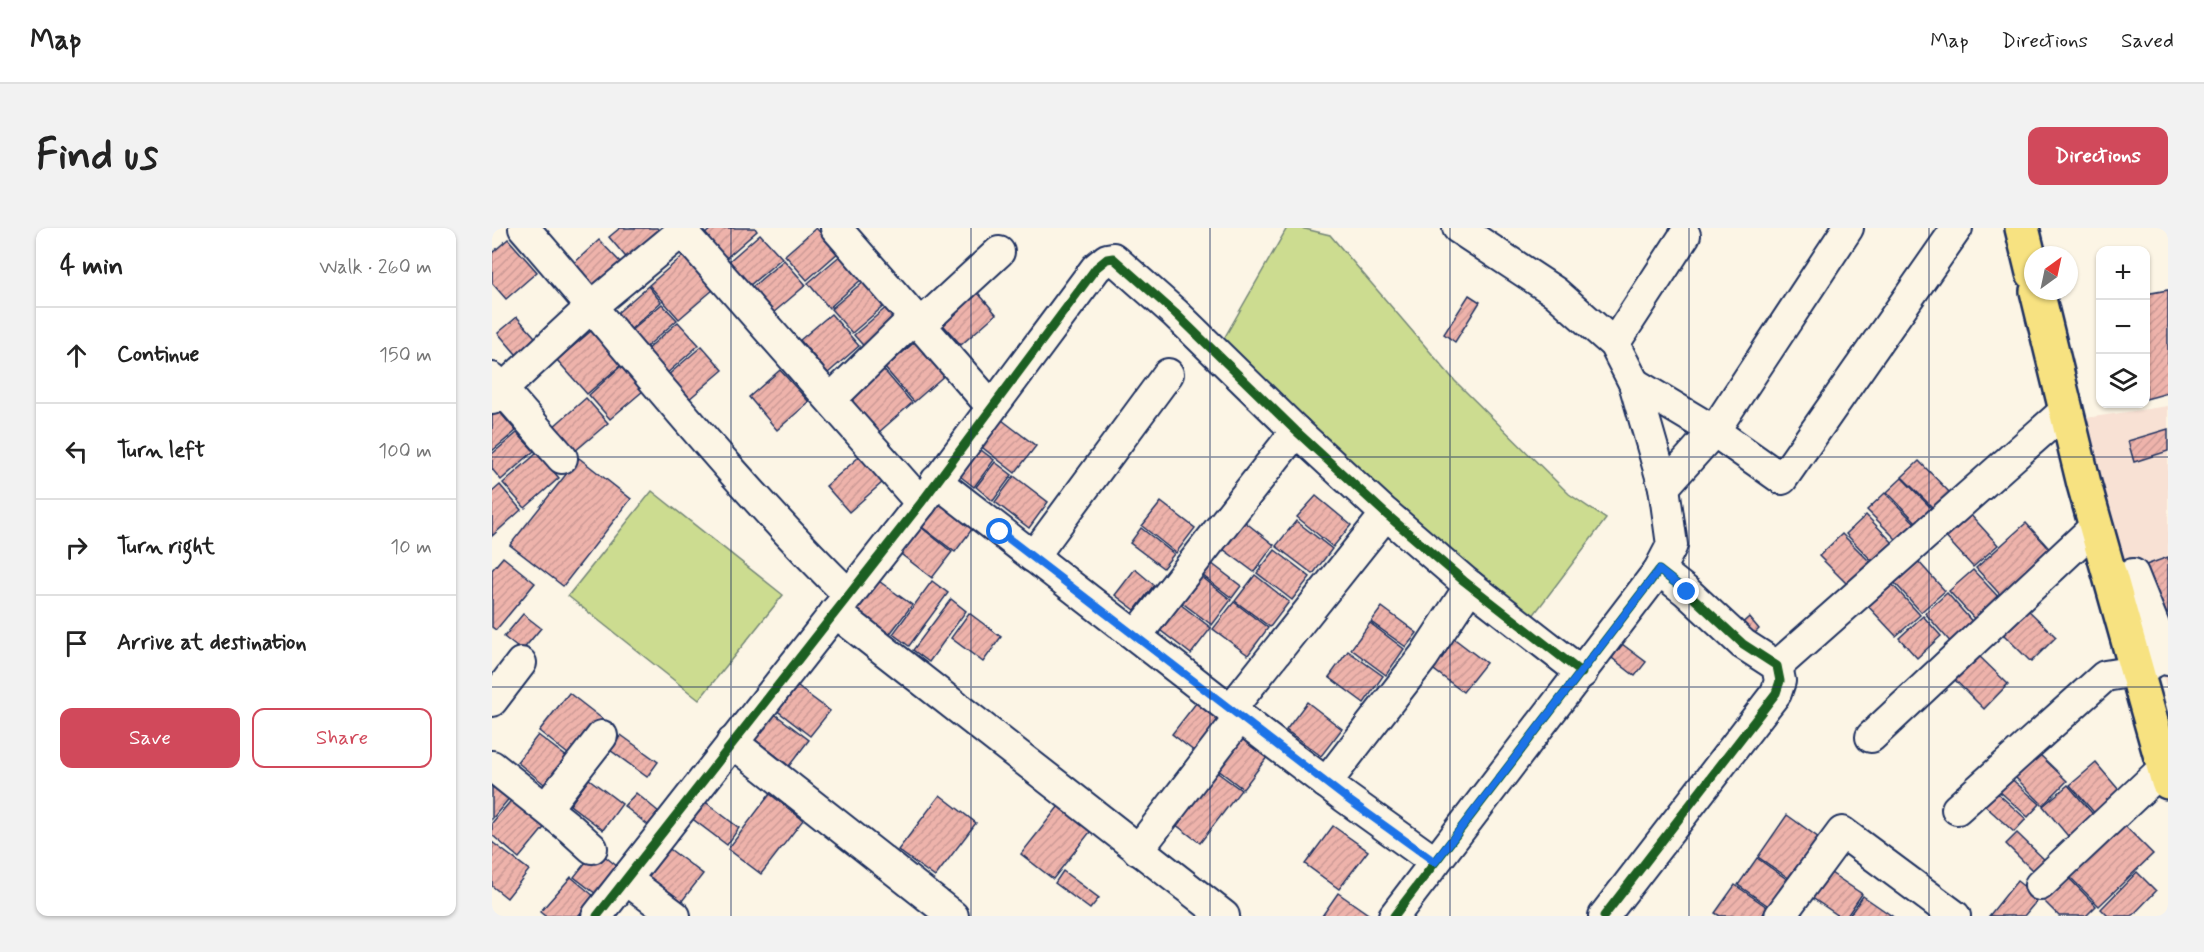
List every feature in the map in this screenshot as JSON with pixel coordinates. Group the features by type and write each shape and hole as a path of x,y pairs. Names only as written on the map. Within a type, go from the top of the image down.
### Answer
{"main road":[{"path":"2022,228 2026,246"},
{"path":"2039,300 2096,526 2166,775"}],"street":[{"path":"524,228 727,466 806,553 842,603 1138,850 1224,916"},
{"path":"836,228 991,405"},
{"path":"1394,916 1659,570 1671,545 1664,488 1634,383 1614,344 1555,292 1458,228"},
{"path":"1664,488 1714,431 1848,228"},
{"path":"1634,383 1714,431 1782,479 1957,228"},
{"path":"562,458 496,389 682,229 831,399 928,492 1033,557 1326,783 1435,862"},
{"path":"1614,344 1683,230"},
{"path":"831,399 918,320 999,252"},
{"path":"597,916 928,492 991,405 1096,268 1107,259 1113,258 1175,313 1296,431 1386,514 1470,586 1582,673"},
{"path":"1033,557 1168,374"},
{"path":"1777,666 2066,410"},
{"path":"1136,636 1296,431"},
{"path":"1138,850 1235,713 1386,514"},
{"path":"1871,737 2096,526"},
{"path":"1604,916 1776,693 1780,681 1777,666 1743,644 1687,592 1659,570"},
{"path":"1957,809 2104,676 2136,671 2167,657 2133,574"},
{"path":"1326,783 1424,656 1470,586"},
{"path":"492,701 521,663"},
{"path":"546,808 602,736"},
{"path":"732,742 953,916"},
{"path":"492,766 592,848"},
{"path":"2040,885 2166,775"},
{"path":"1780,916 1842,832 1942,912"},
{"path":"627,880 675,916"}],"shaded area":[{"path":"2168,406 2168,692 2079,419"}],"green space":[{"path":"1287,228 1301,228 1330,235 1455,381 1569,494 1606,519 1529,621 1412,528 1222,342"},
{"path":"652,491 783,595 699,700 568,596"}],"building":[{"path":"620,228 657,228 662,234 630,262 609,237"},
{"path":"712,228 755,228 757,231 725,259 704,235"},
{"path":"816,228 839,252 807,280 785,255"},
{"path":"760,234 782,258 749,286 728,262"},
{"path":"508,239 537,272 506,299 492,283 492,253"},
{"path":"599,240 622,264 596,288 573,264"},
{"path":"842,254 863,278 829,308 808,283"},
{"path":"684,255 714,289 679,319 649,285"},
{"path":"784,260 806,285 773,313 751,288"},
{"path":"864,281 885,305 852,333 831,309"},
{"path":"648,286 661,302 629,331 615,315"},
{"path":"973,287 996,314 961,345 937,318"},
{"path":"2168,290 2168,393 2150,398 2150,300 2150,293"},
{"path":"1469,295 1480,302 1455,342 1444,334"},
{"path":"662,304 677,320 644,349 629,332"},
{"path":"888,306 902,322 868,351 854,335"},
{"path":"831,314 859,346 828,373 800,340"},
{"path":"517,317 542,345 522,361 498,333"},
{"path":"678,322 699,345 665,375 645,351"},
{"path":"591,331 621,365 587,394 557,360"},
{"path":"917,340 946,374 914,402 885,368"},
{"path":"702,346 723,370 688,400 667,376"},
{"path":"621,366 643,391 610,419 589,395"},
{"path":"883,369 912,403 878,433 848,398"},
{"path":"780,370 809,402 777,430 749,397"},
{"path":"586,398 608,423 574,452 553,427"},
{"path":"497,409 516,431 492,451 492,413"},
{"path":"998,417 1036,446 1015,473 978,444"},
{"path":"2168,429 2168,451 2134,462 2128,441"},
{"path":"517,433 534,451 501,480 492,469 492,454"},
{"path":"977,447 994,460 974,487 956,473"},
{"path":"537,453 559,478 525,508 503,483"},
{"path":"860,456 883,482 849,512 826,486"},
{"path":"579,458 631,499 563,586 510,545"},
{"path":"1919,461 1951,494 1934,509 1902,477"},
{"path":"995,462 1012,475 993,501 976,487"},
{"path":"1014,476 1048,502 1029,528 995,502"},
{"path":"1902,478 1932,509 1917,523 1887,492"},
{"path":"500,485 521,510 492,536 492,492"},
{"path":"1885,493 1917,525 1899,542 1867,510"},
{"path":"940,495 976,524 955,552 918,524"},
{"path":"1316,496 1351,525 1333,547 1297,517"},
{"path":"1161,502 1195,528 1176,553 1142,526"},
{"path":"1968,512 1998,545 1973,567 1943,534"},
{"path":"1866,515 1896,546 1876,565 1846,534"},
{"path":"1240,518 1274,545 1254,572 1219,546"},
{"path":"1296,521 1332,549 1313,574 1276,546"},
{"path":"2026,523 2055,555 2005,600 1976,568"},
{"path":"917,524 952,552 932,578 897,551"},
{"path":"1141,528 1174,554 1163,568 1130,543"},
{"path":"1842,534 1875,567 1852,589 1819,556"},
{"path":"1275,550 1310,577 1292,600 1257,573"},
{"path":"503,557 535,583 496,630 492,627 492,570"},
{"path":"2168,557 2168,613 2165,614 2146,565"},
{"path":"1207,560 1241,586 1232,598 1198,572"},
{"path":"1917,560 1945,591 1921,612 1893,581"},
{"path":"1135,569 1154,585 1135,610 1115,595"},
{"path":"1973,570 2002,601 1978,623 1949,591"},
{"path":"1197,573 1231,600 1212,625 1177,599"},
{"path":"1255,575 1289,602 1270,627 1235,601"},
{"path":"876,579 912,605 889,635 853,609"},
{"path":"932,581 948,593 909,646 893,634"},
{"path":"1891,583 1920,615 1896,636 1867,605"},
{"path":"1947,593 1975,625 1953,645 1925,613"},
{"path":"951,599 966,611 929,662 913,650"},
{"path":"1176,601 1211,628 1191,654 1156,627"},
{"path":"1234,602 1268,628 1248,655 1213,629"},
{"path":"2024,606 2056,637 2031,662 2000,631"},
{"path":"1382,607 1417,633 1406,647 1371,622"},
{"path":"969,613 1001,637 983,662 951,638"},
{"path":"523,614 541,628 522,651 504,637"},
{"path":"1923,616 1941,636 1917,658 1899,638"},
{"path":"1749,617 1759,629 1750,638 1739,626"},
{"path":"1370,623 1404,649 1386,675 1351,649"},
{"path":"1452,637 1486,663 1463,692 1430,667"},
{"path":"1622,644 1646,662 1635,676 1612,658"},
{"path":"1348,651 1383,676 1364,703 1329,677"},
{"path":"1977,654 2008,684 1984,709 1954,679"},
{"path":"794,684 830,711 810,736 775,709"},
{"path":"569,693 609,724 578,762 539,731"},
{"path":"1200,698 1227,718 1199,755 1172,734"},
{"path":"1307,702 1342,729 1321,756 1286,730"},
{"path":"772,712 809,740 789,766 753,738"},
{"path":"1244,732 1271,752 1243,789 1217,769"},
{"path":"538,735 576,764 554,792 517,762"},
{"path":"621,735 658,762 647,777 610,750"},
{"path":"2034,749 2067,781 2043,805 2011,773"},
{"path":"2096,763 2124,796 2098,817 2070,785"},
{"path":"1215,771 1241,790 1200,843 1175,824"},
{"path":"2007,775 2040,804 2028,817 1996,788"},
{"path":"589,779 622,804 603,830 570,805"},
{"path":"492,780 511,796 492,819"},
{"path":"2068,785 2097,819 2072,841 2043,806"},
{"path":"1994,790 2026,819 2014,832 1982,803"},
{"path":"636,793 659,812 648,825 624,806"},
{"path":"770,794 803,820 761,874 728,849"},
{"path":"940,795 976,823 935,877 898,850"},
{"path":"514,797 547,824 519,858 492,835 492,823"},
{"path":"703,800 739,828 727,845 690,817"},
{"path":"1062,802 1094,827 1053,879 1021,854"},
{"path":"1787,815 1819,838 1790,879 1758,857"},
{"path":"2121,822 2153,854 2099,906 2067,874"},
{"path":"1333,826 1368,851 1339,889 1305,864"},
{"path":"2017,833 2049,864 2037,875 2006,844"},
{"path":"492,842 529,870 507,898 492,886"},
{"path":"667,847 703,874 682,901 646,875"},
{"path":"596,849 618,867 596,894 574,877"},
{"path":"1757,858 1788,880 1770,907 1738,885"},
{"path":"1063,871 1099,898 1090,909 1055,883"},
{"path":"1828,871 1862,894 1847,916 1839,916 1811,897"},
{"path":"2137,872 2156,891 2132,916 2108,916 2101,909"},
{"path":"2066,875 2096,906 2086,916 2059,916 2042,899"},
{"path":"571,877 595,897 578,916 545,916 540,912"},
{"path":"2017,881 2039,898 2024,916 1989,916"},
{"path":"1735,885 1767,907 1762,916 1720,916 1715,913"},
{"path":"1338,893 1371,916 1322,916"},
{"path":"1863,896 1892,916 1849,916"}],"cycle path":[{"path":"597,916 921,503 1096,268 1107,259 1113,258 1175,313 1296,431 1386,514 1464,581 1582,673"},
{"path":"1394,916 1659,570 1687,592 1743,644 1777,666 1780,681 1776,693 1604,916"}],"route":[{"path":"1000,532 1230,710 1435,862 1659,570 1687,592"}]}
